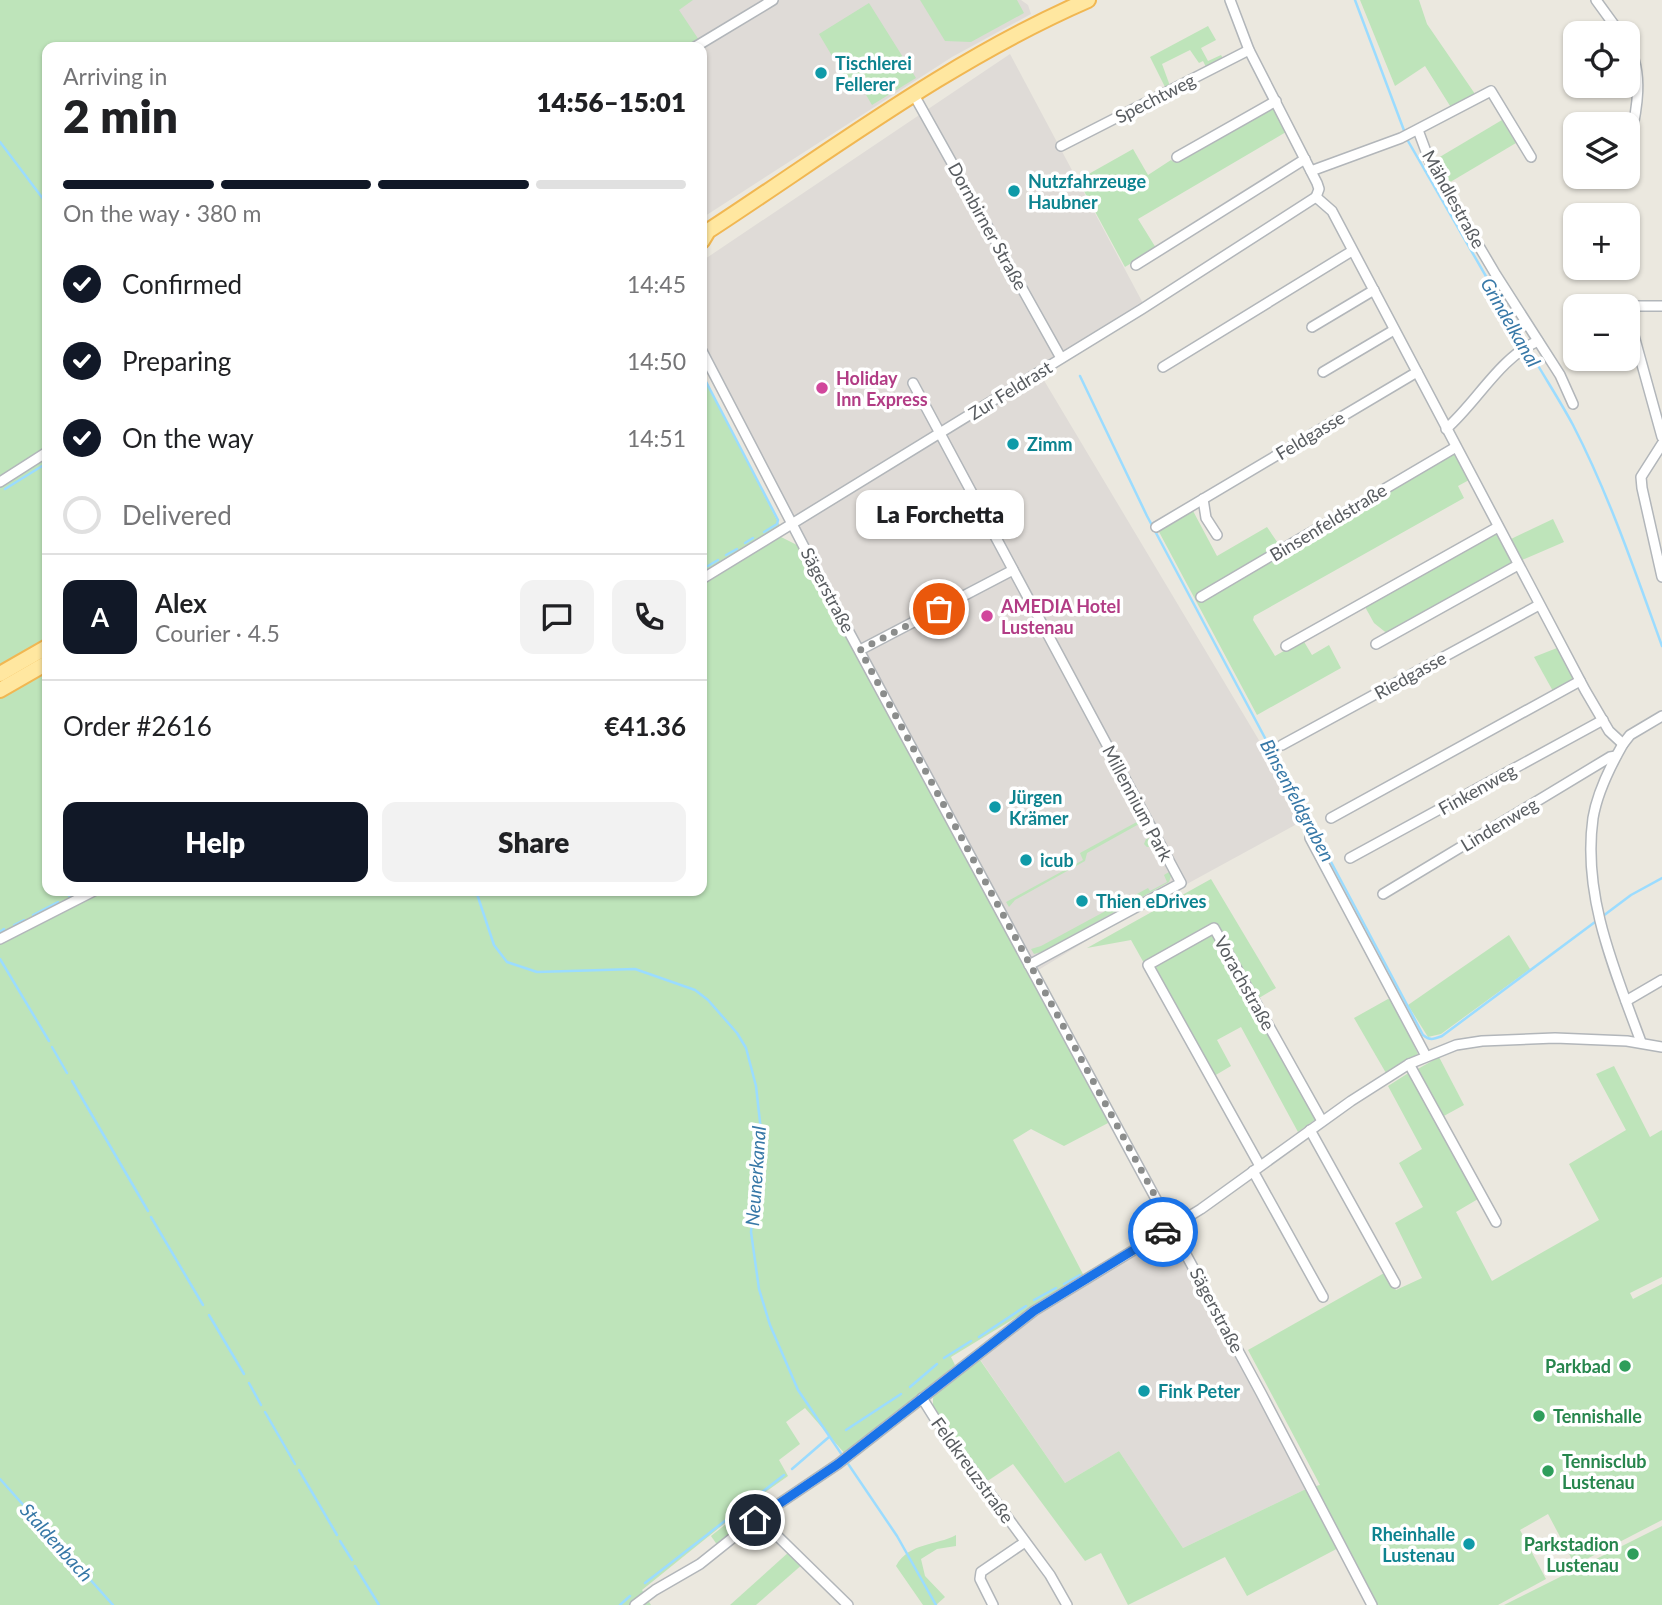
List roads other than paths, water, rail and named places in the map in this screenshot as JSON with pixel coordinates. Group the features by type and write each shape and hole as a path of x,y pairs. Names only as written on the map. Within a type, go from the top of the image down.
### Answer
{"main road":[{"path":"707,232 914,95 988,50 1088,0"},
{"path":"0,674 42,650"},
{"path":"0,690 42,666"}],"street":[{"path":"703,42 773,0"},
{"path":"1230,0 1249,50 1311,171 1318,189 1316,198 1332,211 1538,605 1609,731 1623,744"},
{"path":"1596,0 1611,21"},
{"name":"Spechtweg","path":"1061,146 1249,50"},
{"name":"Mähdlestraße","path":"1531,157 1491,91 1416,131 1431,165 1534,342 1560,375 1573,404"},
{"name":"Dornbirner Straße","path":"914,95 1061,358"},
{"path":"1177,157 1276,101"},
{"path":"1311,171 1416,131"},
{"path":"1136,264 1305,159"},
{"name":"Zur Feldrast","path":"707,576 1316,198"},
{"path":"1163,367 1352,251"},
{"path":"1312,327 1374,290"},
{"path":"1640,306 1662,306"},
{"path":"1323,372 1394,330"},
{"path":"1446,429 1520,349 1534,342"},
{"path":"1640,357 1662,437"},
{"name":"Sägerstraße","path":"707,360 1372,1605"},
{"name":"Feldgasse","path":"1156,527 1417,372"},
{"name":"Millennium Park","path":"913,383 1181,883 1029,965"},
{"path":"1662,444 1641,477 1662,577"},
{"name":"Binsenfeldstraße","path":"1201,597 1456,447"},
{"path":"0,482 42,455"},
{"path":"1203,499 1206,518 1217,535"},
{"path":"1286,646 1498,527"},
{"path":"1376,644 1518,565"},
{"path":"860,650 1013,570"},
{"name":"Riedgasse","path":"1282,745 1538,605"},
{"path":"1331,818 1580,681"},
{"path":"1641,1042 1601,926 1592,874 1593,815 1623,744 1630,734 1662,716"},
{"name":"Finkenweg","path":"1350,858 1603,720"},
{"name":"Lindenweg","path":"1383,894 1573,778 1616,756"},
{"path":"1310,838 1426,1055"},
{"path":"0,939 84,896"},
{"name":"Vorachstraße","path":"1322,1121 1214,928 1148,965 1257,1168 1322,1297"},
{"path":"1626,1000 1662,980"},
{"path":"635,1605 700,1563 759,1518 838,1464 1034,1311 1202,1209 1322,1121 1409,1064 1456,1045 1482,1041 1555,1038 1641,1042 1662,1046"},
{"path":"1409,1064 1496,1222"},
{"path":"1310,1130 1395,1283"},
{"name":"Feldkreuzstraße","path":"922,1398 1050,1575 1067,1605"},
{"path":"759,1518 848,1605"},
{"name":"Feldkreuzstraße","path":"993,1605 979,1579 981,1572 1026,1542"}],"waterway":[{"name":"Grindelkanal","path":"1355,0 1408,141 1525,344"},
{"name":"Neunerkanal","path":"0,142 42,197"},
{"name":"Grindelkanal","path":"1529,350 1573,425 1598,479 1662,646"},
{"name":"Binsenfeldgraben","path":"1080,376 1147,516 1423,1035 1432,1039 1442,1036 1595,922"},
{"path":"707,384 778,520 777,524 764,532"},
{"path":"5,489 42,466"},
{"path":"745,543 753,538"},
{"path":"726,555 737,549"},
{"path":"708,566 718,560"},
{"name":"Binsenfeldgraben","path":"1603,916 1631,895 1662,878"},
{"name":"Neunerkanal","path":"478,896 494,945 507,962 537,972 635,969 695,990 708,1000 737,1033 746,1048 756,1086 761,1131 751,1232 759,1289 770,1325 798,1390 897,1536 936,1605"},
{"path":"33,915 58,902"},
{"path":"14,925 24,920"},
{"path":"0,932 4,929"},
{"path":"0,959 49,1041"},
{"path":"52,1047 67,1073"},
{"path":"72,1081 148,1211"},
{"path":"151,1217 203,1305"},
{"path":"1064,1284 1080,1275"},
{"path":"1034,1300 1056,1288"},
{"path":"979,1337 1026,1306"},
{"path":"209,1315 244,1374"},
{"path":"944,1358 971,1341"},
{"path":"910,1387 937,1364"},
{"path":"249,1383 261,1405"},
{"path":"846,1430 901,1394"},
{"path":"265,1412 295,1464"},
{"path":"792,1469 829,1437"},
{"path":"299,1470 337,1535"},
{"path":"645,1583 784,1475"},
{"name":"Staldenbach","path":"0,1479 113,1605"},
{"path":"340,1541 352,1560"},
{"path":"355,1566 379,1605"},
{"path":"620,1605 630,1596"}],"place":[{"name":"Tischlerei Fellerer","path":"821,73"},
{"name":"Nutzfahrzeuge Haubner","path":"1014,191"},
{"name":"Holiday Inn Express","path":"822,388"},
{"name":"Zimm","path":"1013,444"},
{"name":"La Forchetta","path":"939,609"},
{"name":"AMEDIA Hotel Lustenau","path":"987,616"},
{"name":"Jürgen Krämer","path":"995,807"},
{"name":"icub","path":"1026,860"},
{"name":"Thien eDrives","path":"1082,901"},
{"name":"Parkbad","path":"1625,1366"},
{"name":"Fink Peter","path":"1144,1391"},
{"name":"Tennishalle","path":"1539,1416"},
{"name":"Tennisclub Lustenau","path":"1548,1471"},
{"name":"Rheinhalle Lustenau","path":"1469,1544"},
{"name":"Parkstadion Lustenau","path":"1633,1554"}]}
